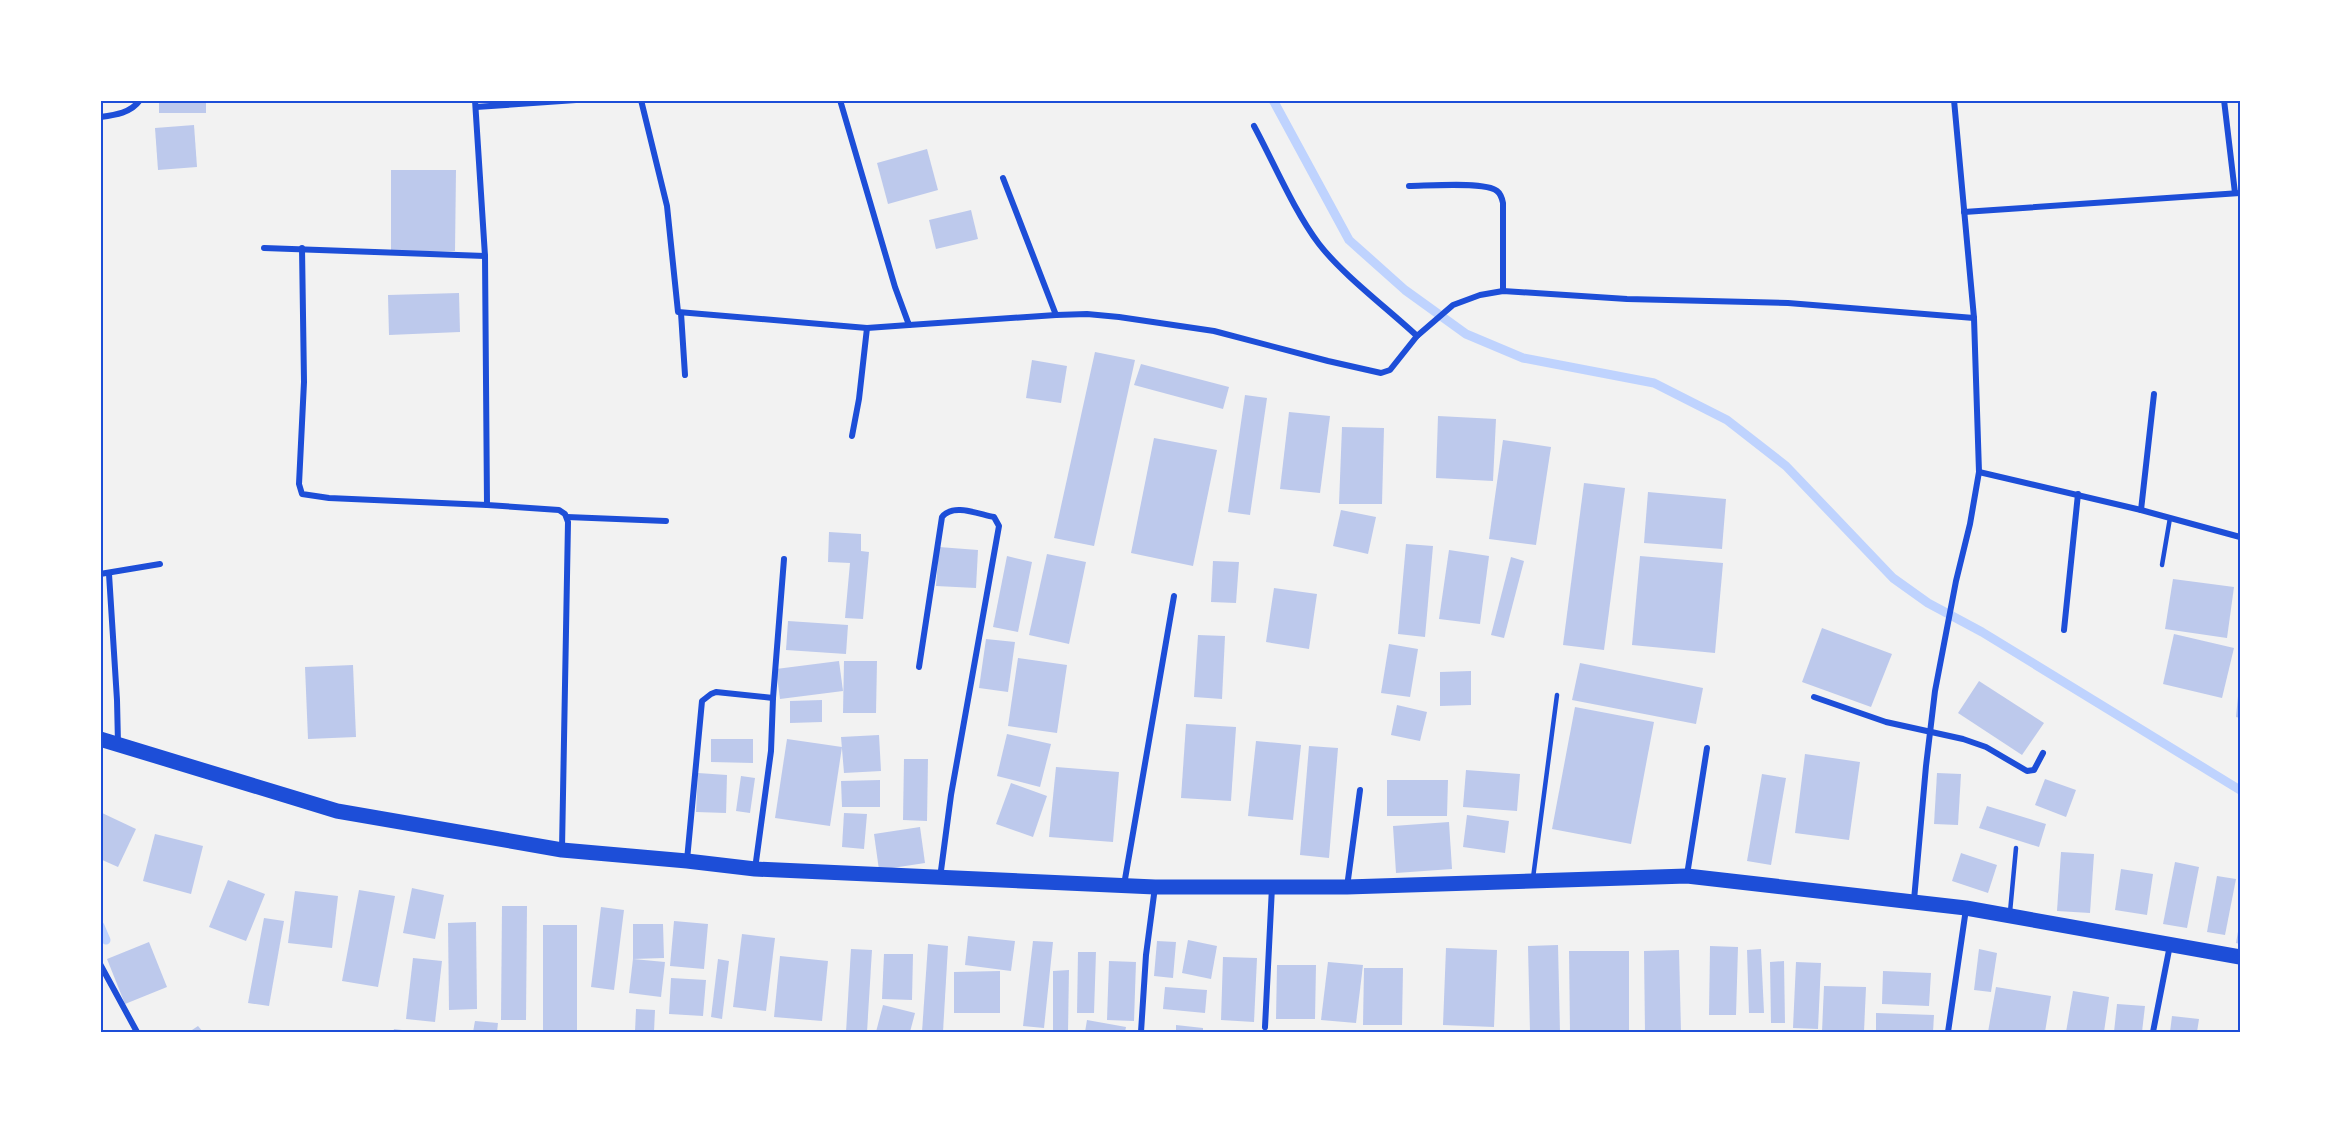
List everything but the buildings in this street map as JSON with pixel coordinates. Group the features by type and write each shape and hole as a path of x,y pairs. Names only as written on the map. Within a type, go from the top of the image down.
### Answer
{"main road":[{"path":"100,739 337,811 562,849 755,870 1123,887 1347,887 1687,876 1966,908 2241,957"}],"street":[{"path":"100,117 122,114 138,104 140,100"},
{"path":"487,505 485,256 476,104 576,100"},
{"path":"641,100 667,207 678,310 681,313 685,375"},
{"path":"840,100 895,287 909,325"},
{"path":"1914,901 1935,690 1956,581 1970,524 1978,472 1974,318 1954,100"},
{"path":"1964,212 2238,193 2224,100"},
{"path":"1254,126 1318,243 1331,258 1420,333"},
{"path":"1003,178 1056,315"},
{"path":"1409,186 1479,185 1497,190 1503,203 1503,291"},
{"path":"264,248 485,256"},
{"path":"302,248 304,382 298,484 302,494 329,498 560,510 567,518 562,849"},
{"path":"681,313 867,328 1087,314 1203,329 1381,373 1390,370 1420,333 1453,305 1480,295 1503,291 1660,300 1788,303 1974,318"},
{"path":"852,436 859,399 867,328"},
{"path":"2141,510 2154,394"},
{"path":"1978,472 2078,494 2241,537"},
{"path":"2064,630 2078,494"},
{"path":"919,667 942,517 945,512 954,509 994,517 998,522 998,530 951,795 940,878"},
{"path":"567,518 666,521"},
{"path":"755,870 771,752 784,559"},
{"path":"100,574 160,564"},
{"path":"109,574 118,744"},
{"path":"1123,887 1174,596"},
{"path":"687,861 702,701 716,692 773,698"},
{"path":"1814,697 1886,722 1930,734 1963,739 1986,747 2027,771 2034,770 2043,753"},
{"path":"1687,876 1707,748"},
{"path":"1347,887 1360,790"},
{"path":"1265,1028 1272,886"},
{"path":"1141,1032 1146,955 1155,887"},
{"path":"1948,1032 1966,908"},
{"path":"2153,1032 2170,944"},
{"path":"100,964 137,1032"}],"lane":[{"path":"2162,565 2170,518"},
{"path":"1532,881 1557,695"},
{"path":"2010,915 2016,848"}],"waterway":[{"path":"1273,100 1349,240 1405,290 1466,334 1523,358 1654,383 1727,420 1786,466 1893,578 1928,603 1982,632 2240,790"},
{"path":"100,926 106,940"}]}
